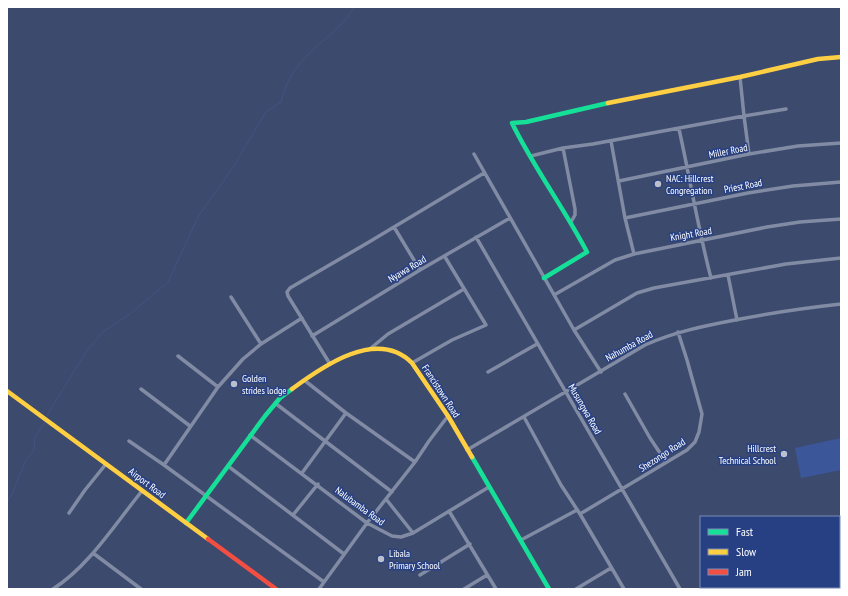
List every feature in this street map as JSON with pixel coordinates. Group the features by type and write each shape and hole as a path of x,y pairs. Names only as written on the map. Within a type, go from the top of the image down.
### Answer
{"street":[{"path":"544,278 587,252 571,222 554,197 532,156 521,141 512,123 526,122 636,96 740,77 818,59 841,56"},
{"path":"740,77 749,154"},
{"path":"532,156 564,148 611,141 786,109"},
{"path":"679,129 701,241 711,278"},
{"path":"611,141 625,218 634,254"},
{"name":"Miller Road","path":"619,181 749,154 798,146 841,143"},
{"path":"564,148 575,209 575,215 571,222"},
{"path":"474,154 574,330 601,372"},
{"path":"330,364 288,296 287,292 290,288 484,173"},
{"name":"Priest Road","path":"625,218 748,193 793,186 841,182"},
{"name":"Nyawa Road","path":"312,336 420,270 445,257 476,237 510,218"},
{"name":"Knight Road","path":"554,295 616,260 634,254 767,227 800,222 841,219"},
{"path":"394,227 420,270"},
{"name":"Musungwa Road","path":"476,237 680,589"},
{"path":"412,363 452,340 486,325 445,257"},
{"path":"574,330 637,293 654,288 786,264 841,258"},
{"path":"728,275 737,320"},
{"path":"371,348 388,334 464,289"},
{"path":"231,298 261,344"},
{"name":"Nahumba Road","path":"467,450 601,372 644,345 678,332 707,325 771,313 841,304"},
{"path":"164,464 218,387 243,359 261,344 302,318"},
{"name":"Shezongo Road","path":"580,514 687,450 695,442 702,422 702,414 678,332"},
{"path":"488,372 537,344"},
{"name":"Francistown Road","path":"186,523 275,403 304,380 349,354 371,348 391,350 412,363 424,379 448,416 549,589"},
{"path":"178,356 218,387"},
{"path":"304,380 346,413 415,462"},
{"path":"141,389 190,426"},
{"name":"Airport Road","path":"7,391 276,589"},
{"path":"625,394 650,438 666,462"},
{"path":"275,403 392,492"},
{"path":"302,473 346,413"},
{"path":"319,589 448,416"},
{"path":"524,417 558,479 624,589"},
{"name":"Nalubamba Road","path":"250,435 318,484 367,523 392,536 401,537 413,532 489,487"},
{"path":"129,441 164,464 324,582"},
{"path":"70,513 85,490 106,464"},
{"path":"228,466 344,554"},
{"path":"293,515 318,484"},
{"path":"53,589 75,573 93,553 142,491"},
{"path":"386,499 413,532"},
{"path":"521,540 577,510"},
{"path":"449,511 496,589"},
{"path":"420,575 470,544"},
{"path":"93,553 141,589"},
{"path":"576,589 611,568"},
{"path":"464,589 487,575"}],"shaded area":[{"path":"841,438 841,470 801,478 795,448"}],"waterway":[{"path":"47,416 88,349 104,331 130,314 168,282 198,217 234,166 264,115 267,111 281,102 290,77 295,70 311,51 343,23 354,7"},
{"path":"7,502 13,492 25,462 34,450 35,437 45,422"}],"traffic: fast":[{"path":"544,278 587,252 512,123 526,122 608,103"},
{"path":"186,523 265,416 280,398 292,389"},
{"path":"472,457 549,589"}],"traffic: slow":[{"path":"608,103 740,77 818,59 841,57"},
{"path":"292,389 319,370 350,354 367,350 383,349 398,353 412,363 448,416 472,457"},
{"path":"7,391 208,539"}],"traffic: jam":[{"path":"208,539 276,589"}],"place":[{"name":"NAC: Hillcrest Congregation","path":"658,184"},
{"name":"Golden strides lodge","path":"234,384"},
{"name":"Hillcrest Technical School","path":"784,454"},
{"name":"Libala Primary School","path":"381,559"}]}
